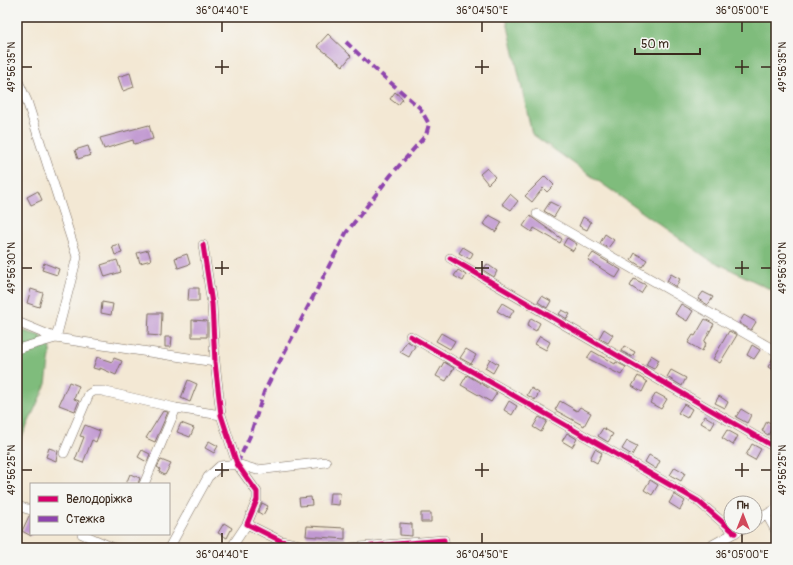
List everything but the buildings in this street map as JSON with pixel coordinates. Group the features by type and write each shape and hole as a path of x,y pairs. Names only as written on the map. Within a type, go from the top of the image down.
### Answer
{"street":[{"path":"17,79 27,101 76,257 56,338"},
{"path":"537,214 776,351"},
{"path":"203,245 212,304 215,362 221,415 237,464 257,492 257,500 247,524 231,548"},
{"path":"450,258 745,432 776,448"},
{"path":"17,322 56,338 215,362"},
{"path":"410,336 698,501 723,523"},
{"path":"17,349 56,338"},
{"path":"64,453 89,394 94,391 102,391 176,408 221,415"},
{"path":"144,483 176,408"},
{"path":"170,548 208,477 220,466 237,464 257,470 326,462"},
{"path":"17,506 30,510"},
{"path":"763,517 776,509"},
{"path":"767,515 776,531"},
{"path":"247,524 281,542 304,546 349,548 444,540 445,548"},
{"path":"84,535 114,548"},
{"path":"707,548 731,535"}],"green space":[{"path":"506,17 776,17 776,292 707,258 532,134"},
{"path":"17,329 41,336 51,348 46,384 17,448"}],"marked path":[{"path":"489,17 496,17"},
{"path":"237,464 250,436 264,392 346,233 391,175 426,135 429,124 420,108 346,42"}],"cycle path":[{"path":"203,245 212,304 215,362 221,415 237,464 257,492 257,500 247,524 281,541 304,546 349,548 444,540 445,548"},
{"path":"450,258 776,448"},
{"path":"410,336 698,501 723,523"}]}
